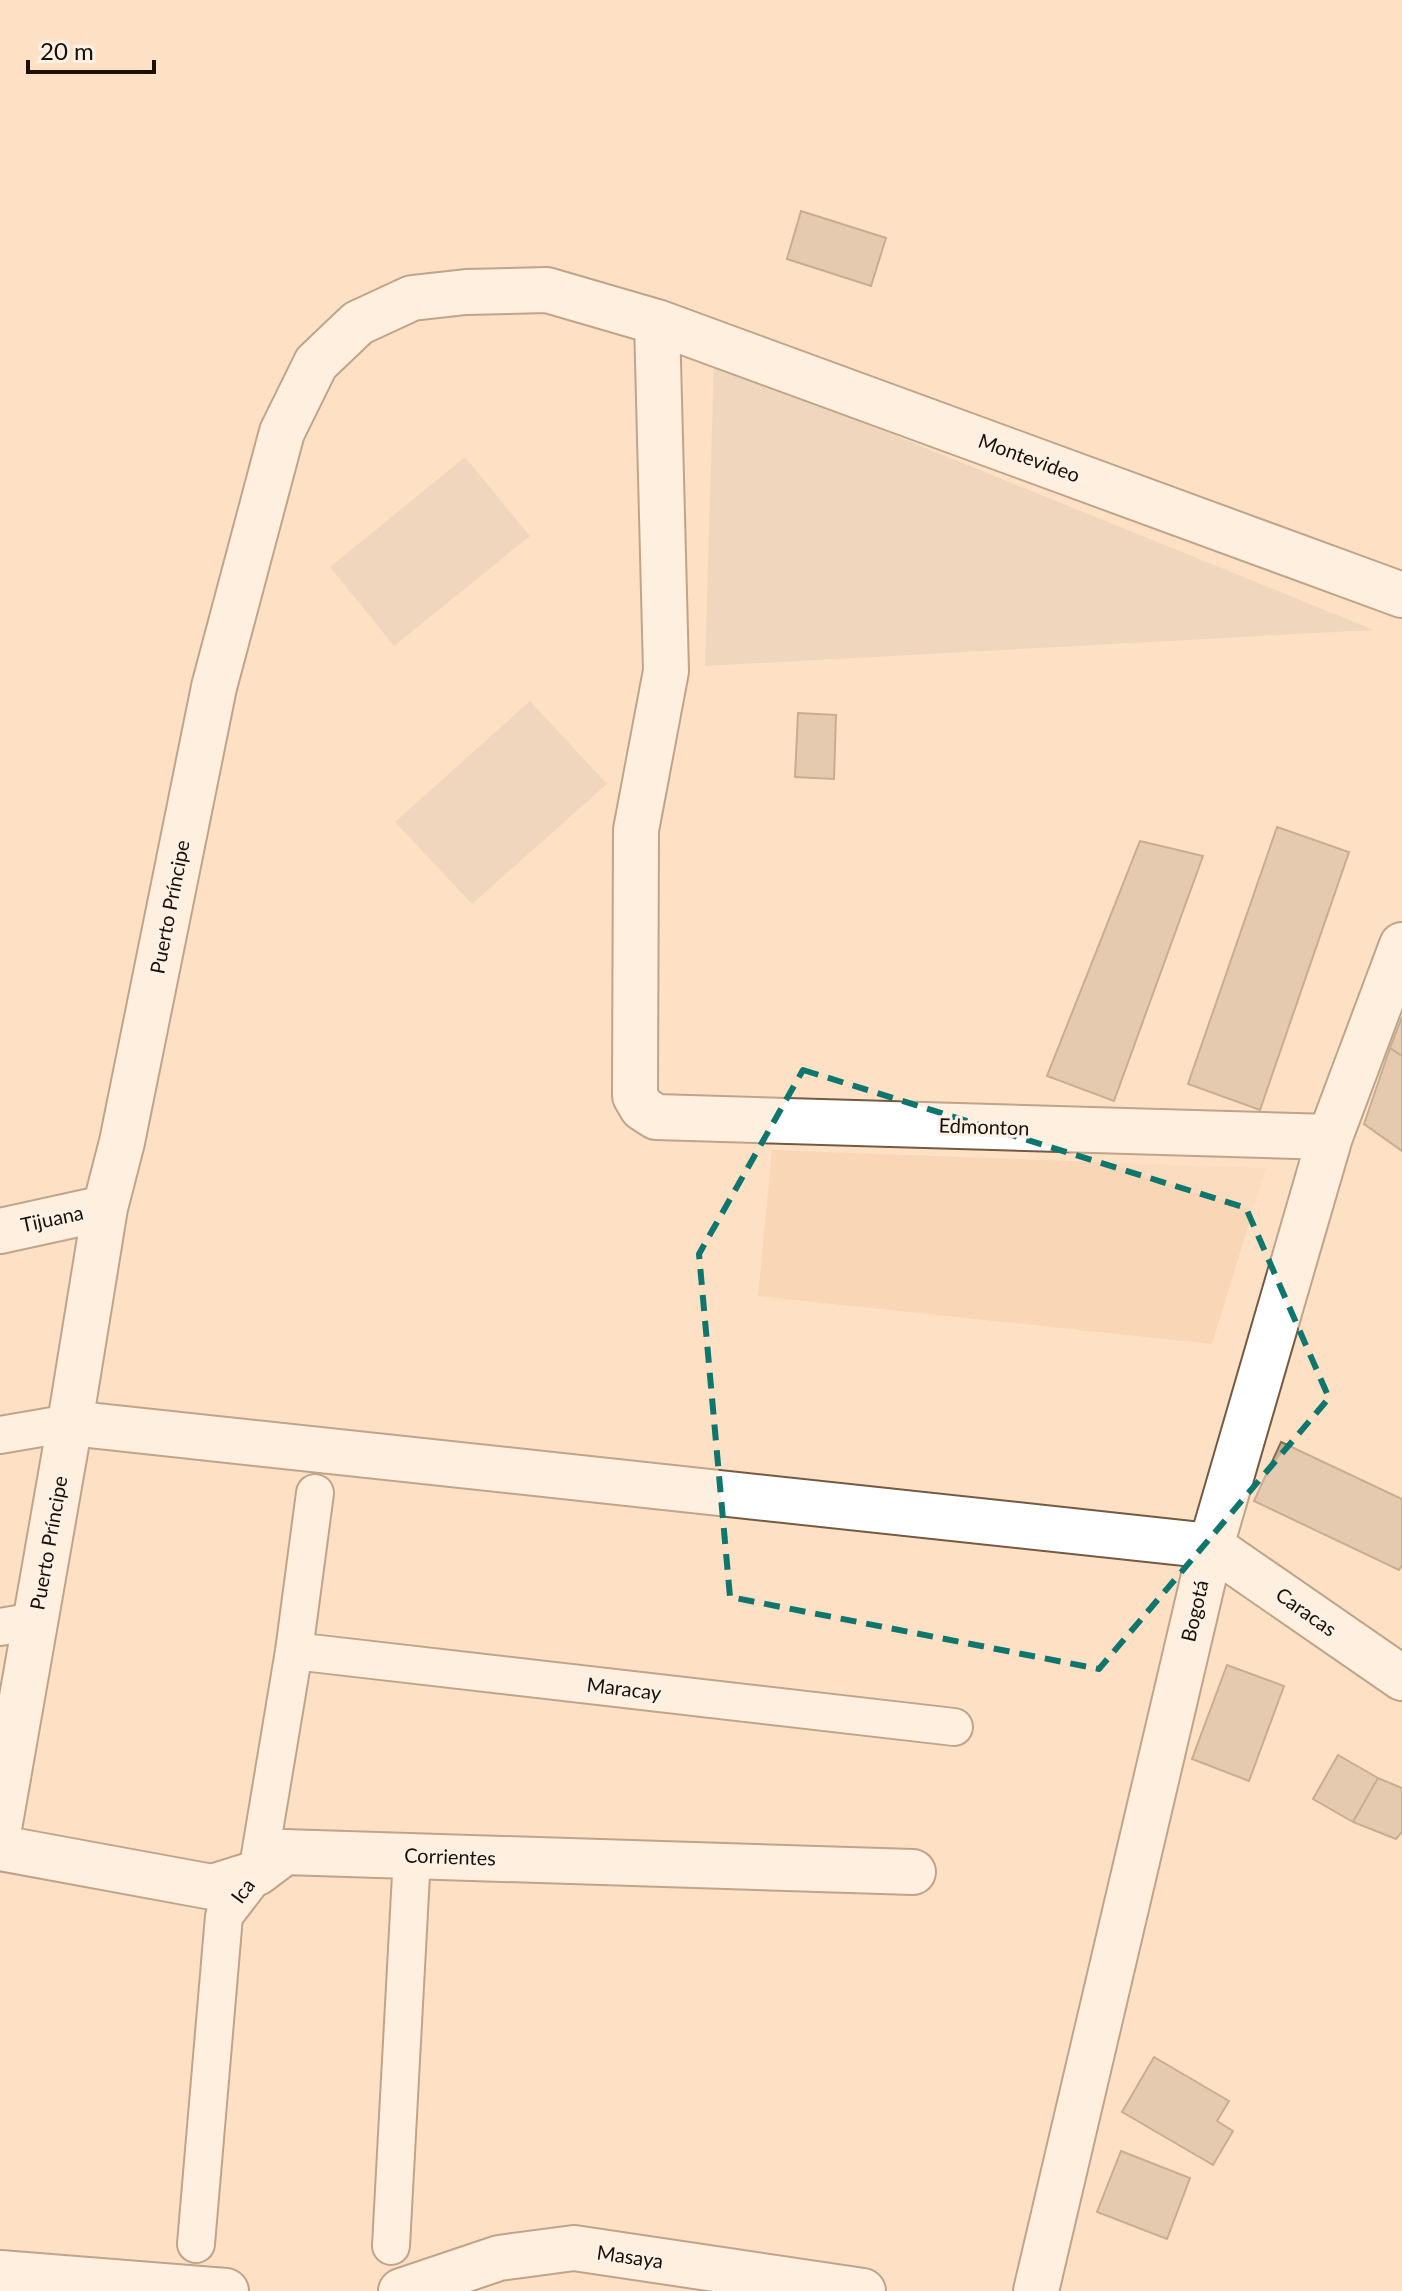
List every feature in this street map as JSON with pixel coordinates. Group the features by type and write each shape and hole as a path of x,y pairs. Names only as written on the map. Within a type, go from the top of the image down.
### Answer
{"street":[{"name":"Puerto Príncipe","path":"0,1823 18,1624 70,1423 105,1208 122,1142 214,687 282,432 316,363 358,323 412,298 466,292 547,290 657,322"},
{"name":"Montevideo","path":"657,322 1402,595"},
{"name":"Edmonton","path":"657,322 666,671 636,830 635,1096 642,1108 656,1117 1330,1137"},
{"name":"Bogotá","path":"1036,2291 1211,1546 1330,1137 1402,945"},
{"name":"Tijuana","path":"0,1231 105,1208"},
{"path":"0,1435 70,1423 1211,1546"},
{"name":"Ica","path":"196,2244 224,1916 257,1873 294,1651 315,1493"},
{"name":"Caracas","path":"1211,1546 1402,1678"},
{"name":"Maracay","path":"294,1651 954,1727"},
{"name":"Corrientes","path":"0,1848 212,1887 257,1873 285,1852 913,1872"},
{"path":"391,2246 412,1856"},
{"name":"Masaya","path":"401,2291 499,2258 574,2248 863,2291"},
{"path":"0,2273 226,2291"}],"highlighted area":[{"path":"803,1070 1246,1208 1329,1398 1099,1669 730,1597 699,1254"}],"shaded area":[{"path":"714,362 1374,630 705,666"},
{"path":"465,457 530,536 394,646 330,567"},
{"path":"530,701 607,784 472,904 395,822"},
{"path":"772,1150 1266,1168 1212,1344 758,1296"}],"building":[{"path":"801,211 886,238 871,286 787,259"},
{"path":"798,713 836,715 834,779 795,777"},
{"path":"1277,827 1349,852 1260,1110 1188,1084"},
{"path":"1140,841 1203,856 1114,1101 1047,1076"},
{"path":"1402,1017 1402,1056 1390,1048"},
{"path":"1390,1048 1402,1056 1402,1151 1364,1124"},
{"path":"1281,1442 1402,1499 1402,1565 1399,1570 1254,1501"},
{"path":"1227,1665 1284,1686 1249,1781 1192,1759"},
{"path":"1338,1755 1378,1778 1353,1822 1313,1799"},
{"path":"1378,1778 1402,1788 1402,1832 1396,1839 1353,1822"},
{"path":"1154,2057 1229,2101 1217,2121 1233,2131 1213,2165 1122,2112"},
{"path":"1121,2151 1190,2178 1167,2239 1097,2212"}]}
